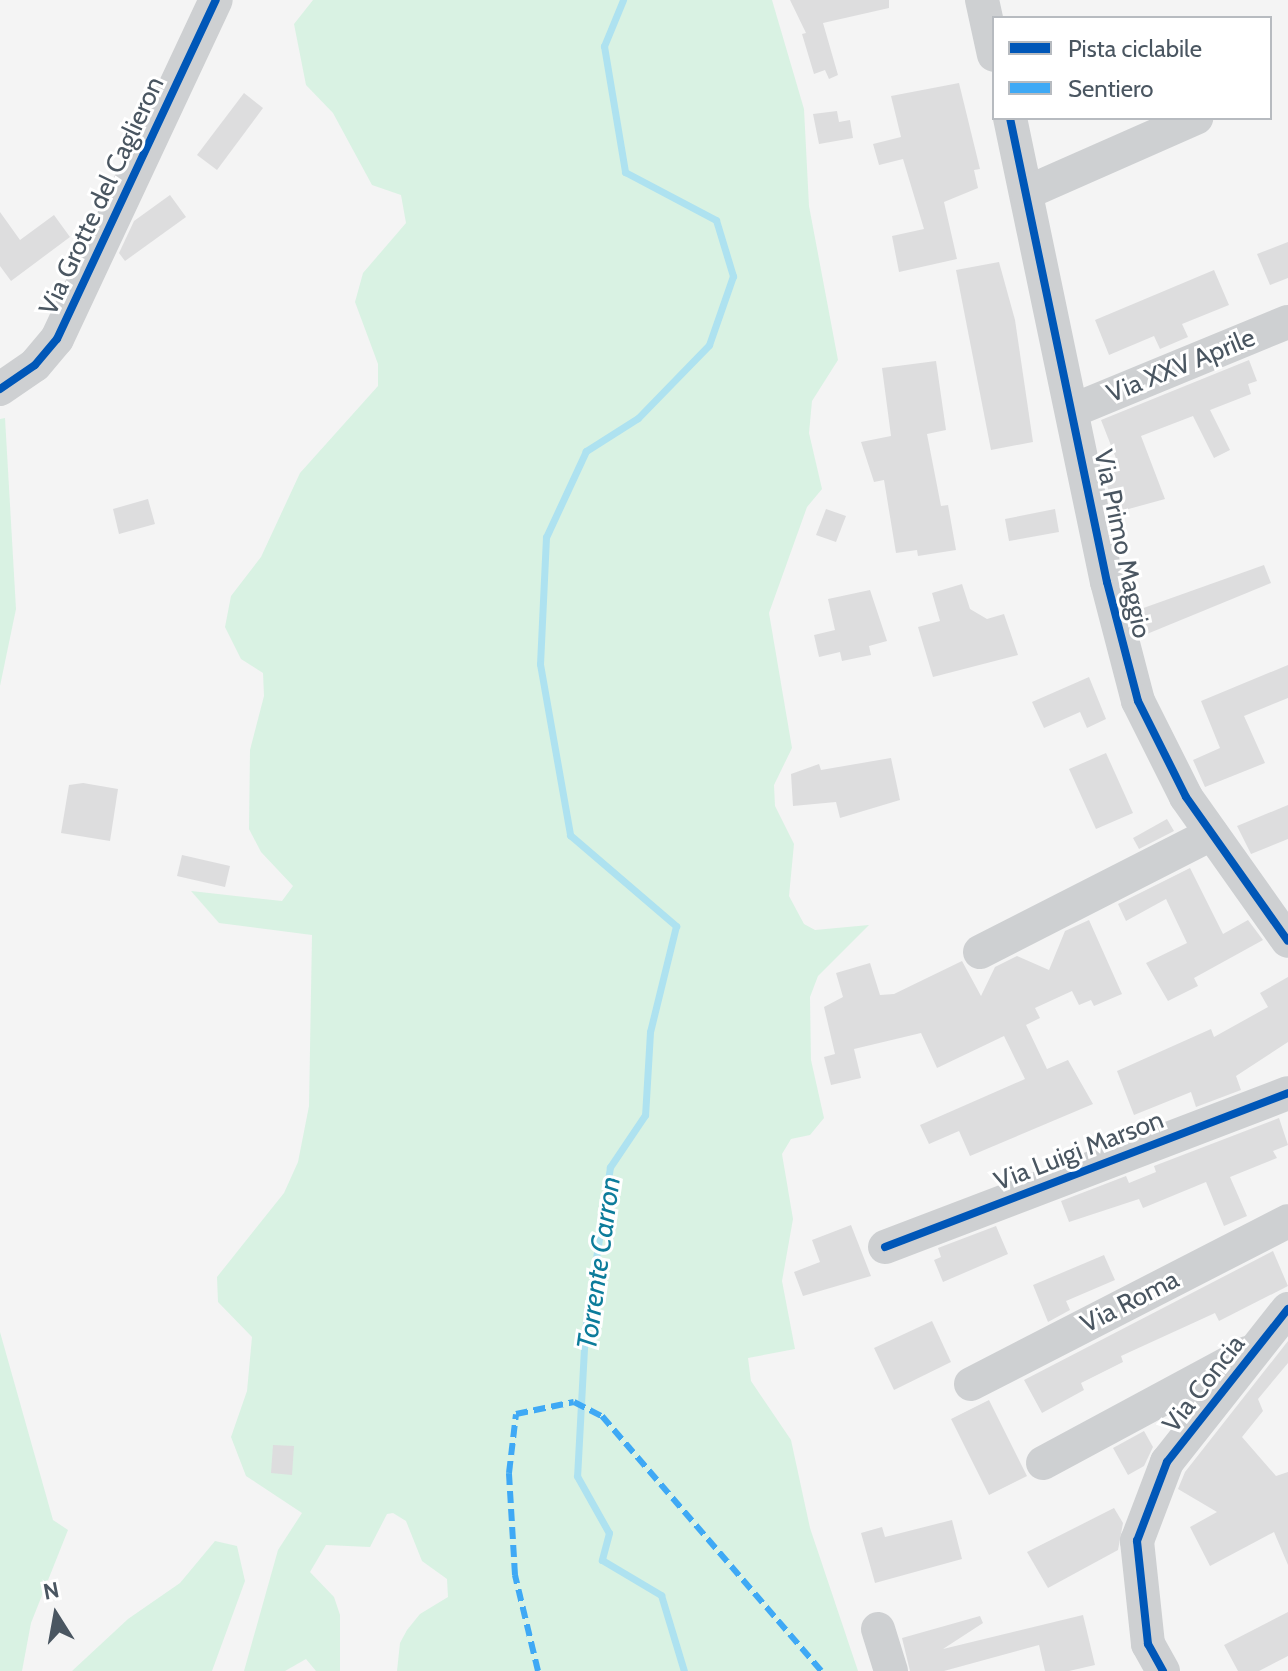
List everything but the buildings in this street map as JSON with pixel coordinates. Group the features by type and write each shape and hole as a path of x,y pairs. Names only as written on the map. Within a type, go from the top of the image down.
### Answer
{"street":[{"name":"Via Grotte del Caglieron","path":"0,389 35,365 57,339 216,0"},
{"path":"982,0 992,46"},
{"name":"Via Primo Maggio","path":"1010,120 1074,410 1107,582 1138,701 1163,758 1212,834 1278,908 1288,941"},
{"path":"1028,192 1191,120"},
{"name":"Via XXV Aprile","path":"1074,410 1288,322"},
{"path":"980,952 1212,834"},
{"name":"Via Luigi Marson","path":"885,1247 1288,1093"},
{"name":"Via Roma","path":"971,1384 1288,1221"},
{"name":"Via Concia","path":"1147,1662 1137,1541 1167,1462 1288,1309"},
{"name":"Via Concia","path":"1043,1463 1258,1348"},
{"path":"878,1629 891,1671"}],"green space":[{"path":"313,0 772,0 804,109 809,206 838,360 812,401 809,433 822,489 807,507 769,613 792,748 774,785 775,806 794,844 789,896 804,924 815,930 869,925 818,976 810,997 811,1060 824,1118 810,1135 791,1139 782,1154 793,1219 782,1281 795,1349 748,1358 751,1381 791,1440 810,1528 858,1671 397,1671 400,1643 407,1630 420,1614 448,1597 447,1579 422,1561 406,1521 393,1513 387,1514 370,1547 326,1545 310,1572 334,1597 340,1615 340,1671 316,1671 306,1659 285,1671 244,1671 278,1550 302,1513 246,1476 231,1437 247,1391 252,1337 218,1302 217,1277 284,1193 298,1162 309,1106 312,935 219,923 191,891 282,901 293,886 261,852 249,829 250,750 264,696 263,673 241,659 225,627 231,596 261,557 300,473 378,386 378,364 355,302 363,273 406,223 401,195 372,185 333,113 306,85 294,24"},
{"path":"5,418 16,609 0,686 0,419"},
{"path":"0,1332 53,1520 68,1530 31,1623 22,1671 0,1671"},
{"path":"215,1541 237,1546 245,1581 212,1671 72,1671 128,1619 180,1583"}],"waterway":[{"name":"Torrente Carron","path":"623,0 604,46 625,172 716,220 733,276 709,345 638,418 586,451 546,537 540,664 570,835 676,926 650,1032 645,1115 610,1167 585,1330 577,1476 609,1533 602,1560 661,1595 684,1671"}],"marked path":[{"path":"538,1671 515,1575 509,1473 516,1414 574,1402 602,1416 821,1671"}],"cycle path":[{"path":"0,389 35,365 57,339 216,0"},
{"path":"1010,120 1107,582 1138,701 1186,797 1288,941"},
{"path":"885,1247 1288,1093"},
{"path":"1163,1671 1148,1644 1137,1541 1167,1462 1288,1309"}]}
